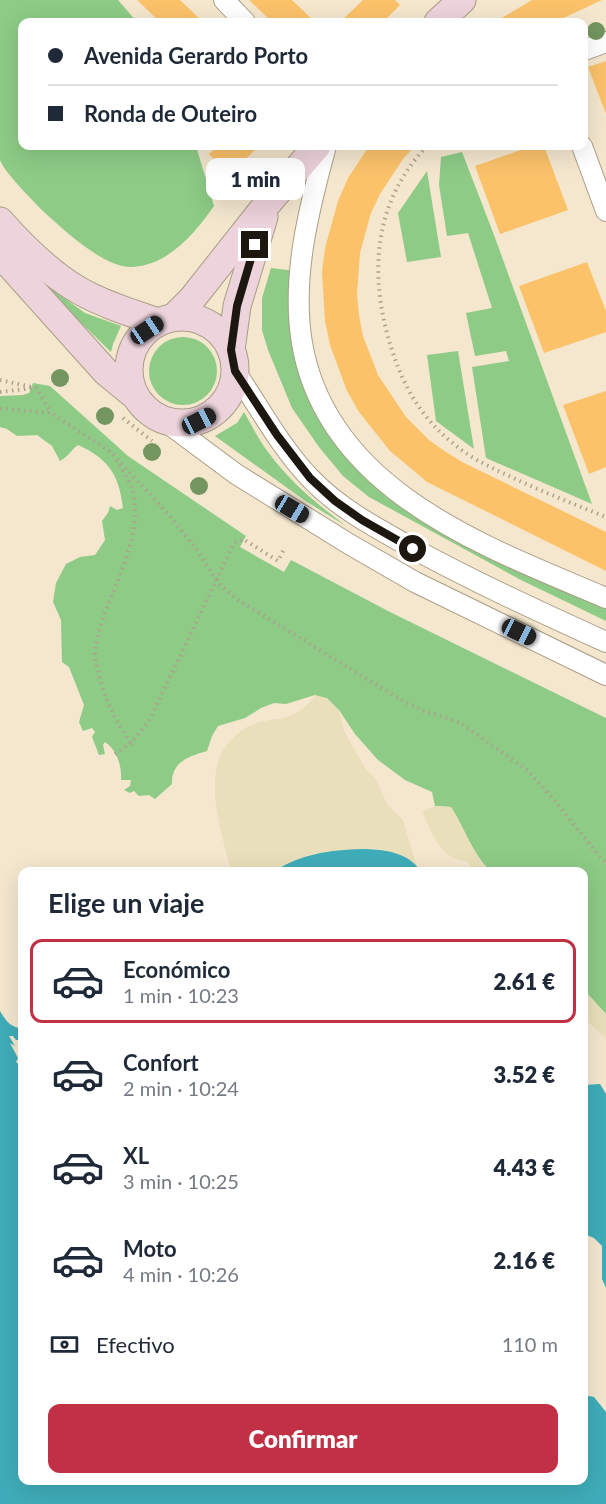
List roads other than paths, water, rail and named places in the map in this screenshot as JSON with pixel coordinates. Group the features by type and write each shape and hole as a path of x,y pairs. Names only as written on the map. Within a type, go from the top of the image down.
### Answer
{"street":[{"path":"225,0 241,18"},
{"path":"442,18 462,0"},
{"path":"588,49 606,42"},
{"path":"314,150 267,204 192,299 166,320 142,335 131,353 128,367 129,381 134,395 142,407 153,416 166,422 236,474 349,544 415,582 606,675"},
{"path":"325,150 308,220 302,264 300,305 302,344 314,384 339,435 390,488 428,514 526,563 606,598"},
{"path":"583,150 606,212"},
{"path":"166,422 183,424 199,421 214,414 225,402 233,387 237,306 267,204"},
{"path":"0,221 42,264 80,291 119,308 166,320 192,318 209,324 222,335 233,360 277,435 310,478 335,501 362,520 430,558 606,642"},
{"path":"0,254 106,372 134,395"}],"water":[{"path":"338,850 386,851 402,856 417,867 281,867 316,854"},
{"path":"0,1011 9,1023 18,1027 18,1040 9,1036 18,1058 16,1062 18,1064 18,1485 588,1485 588,1396 594,1397 606,1412 606,1504 0,1504"},
{"path":"600,1084 606,1094 606,1288 602,1279 602,1246 588,1236 588,1085"}]}
